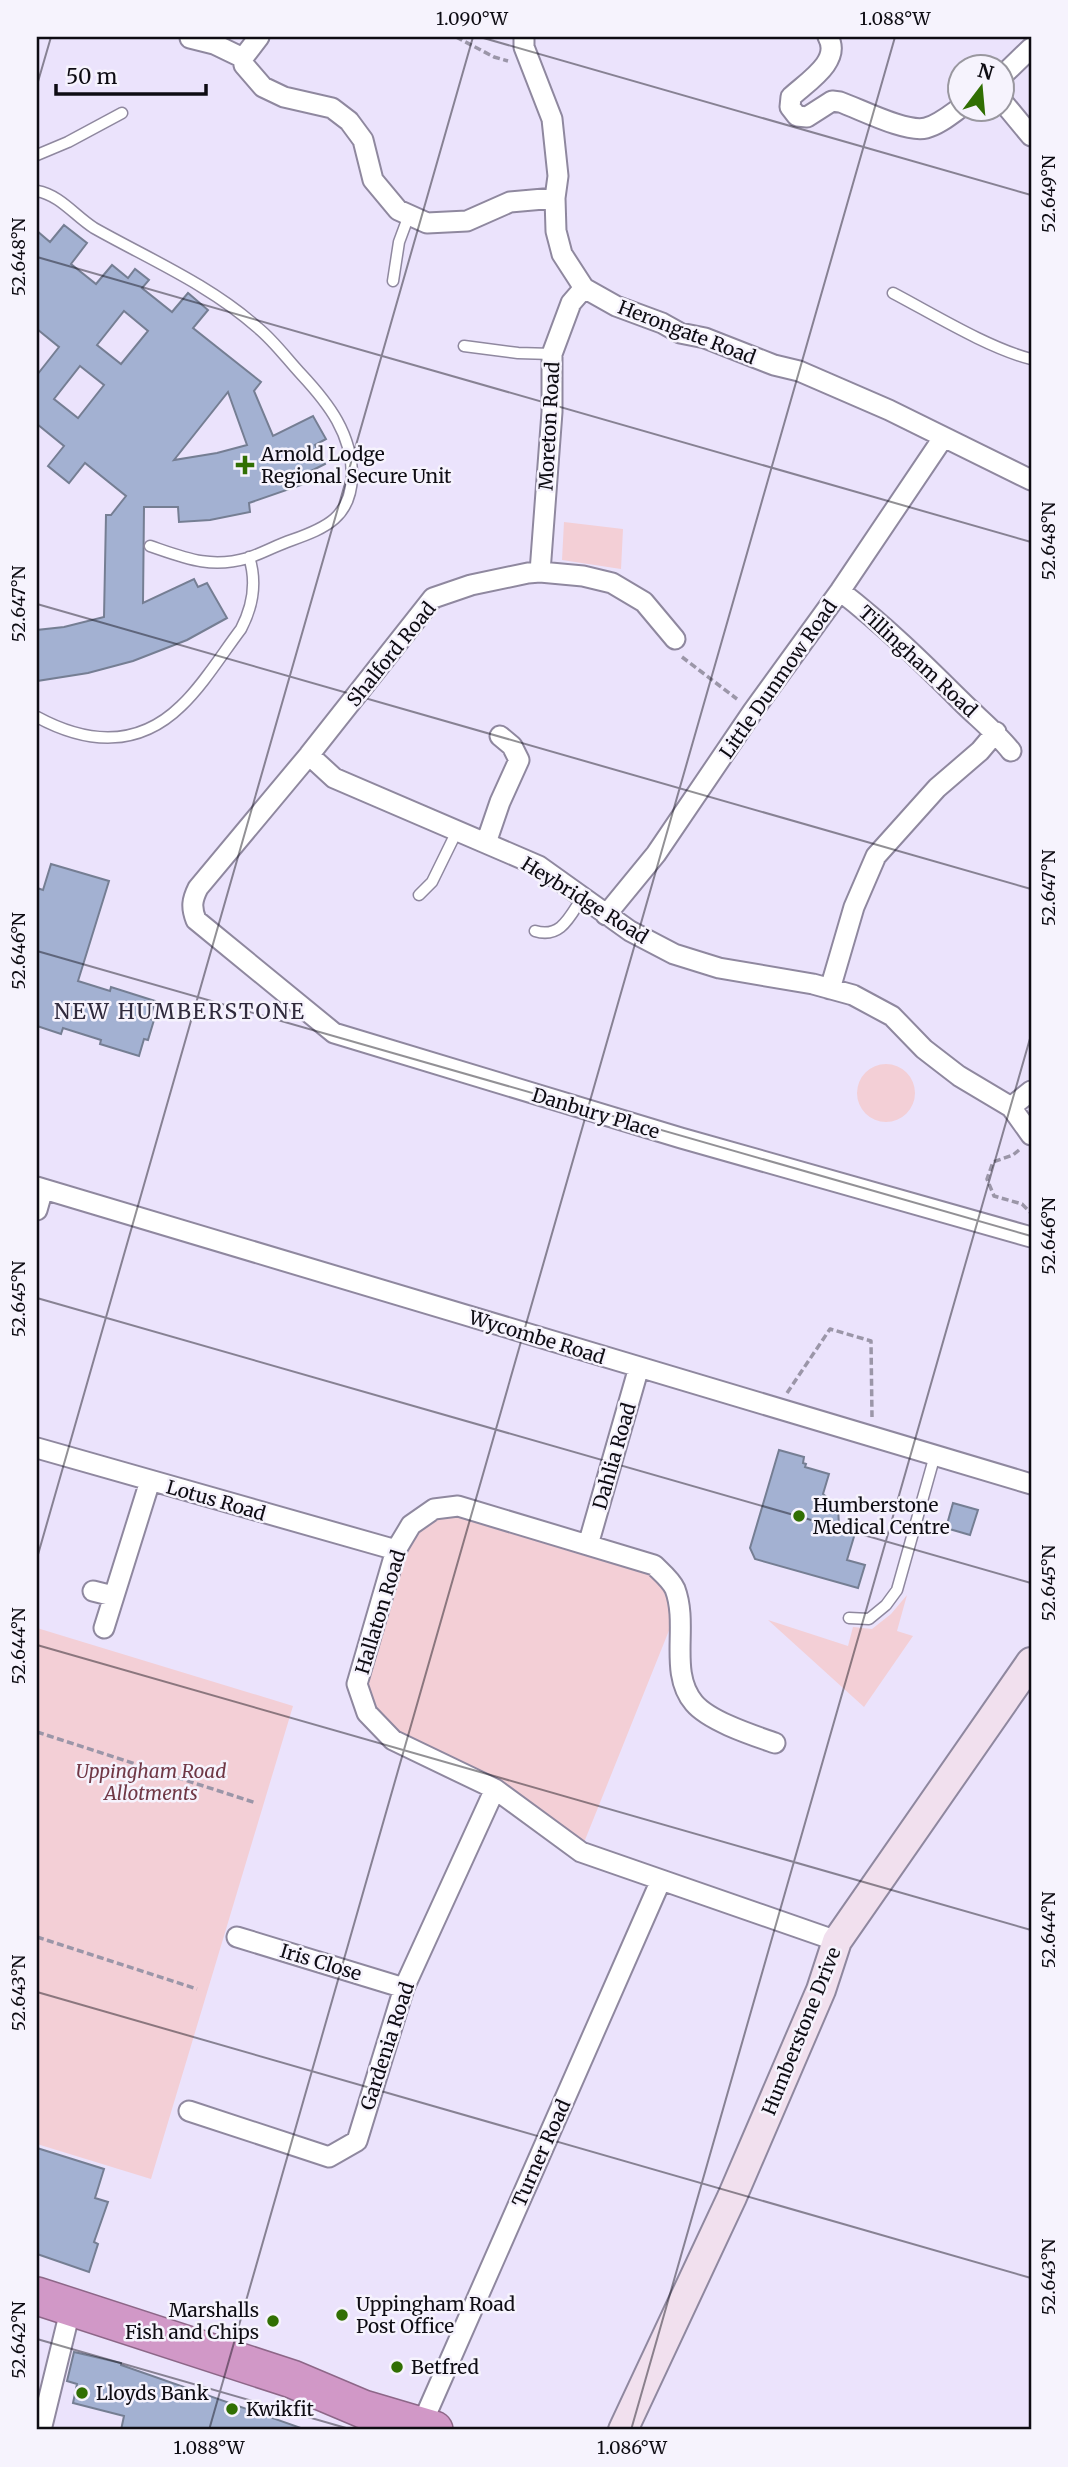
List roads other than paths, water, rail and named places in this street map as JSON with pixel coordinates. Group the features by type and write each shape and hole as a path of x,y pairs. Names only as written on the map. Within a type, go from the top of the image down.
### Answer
{"highway":[{"path":"37,2296 292,2379 361,2419 428,2428"}],"street":[{"path":"259,37 243,58 244,65 263,87 284,97 332,108 349,121 363,140 373,180 398,210 427,223 467,221 509,202 555,198"},
{"name":"Herongate Road","path":"524,37 524,47 534,66 552,118 558,176 555,198 556,231 562,254 584,288 616,306 662,323 680,333 705,338 774,365 799,371 889,410 1031,480"},
{"path":"828,37 833,50 829,61 791,97 790,107 797,116 807,117 832,102 840,102 908,127 922,129 946,118"},
{"path":"190,38 214,44 243,58"},
{"path":"1016,62 1031,48"},
{"path":"1016,118 1031,136"},
{"name":"Moreton Road","path":"540,572 552,412 552,354 571,303 584,288"},
{"name":"Little Dunmow Road","path":"606,915 656,854 753,711 840,591 943,438"},
{"name":"Shalford Road","path":"196,920 192,909 198,888 309,755 433,598 471,584 540,572 583,576 612,583 644,602 675,639"},
{"name":"Tillingham Road","path":"840,591 898,638 996,732 1011,751"},
{"path":"830,989 854,907 876,856 937,788 980,751 996,732"},
{"path":"486,843 500,802 519,760 512,746 500,736"},
{"name":"Heybridge Road","path":"309,755 334,778 539,866 630,931 674,954 719,968 853,995 892,1016 924,1049 960,1076 1011,1107 1027,1141"},
{"name":"Danbury Place","path":"196,920 334,1033 681,1138 1031,1237"},
{"path":"1011,1107 1031,1091"},
{"name":"Wycombe Road","path":"37,1210 40,1188 1031,1484"},
{"name":"Dahlia Road","path":"588,1545 639,1367"},
{"name":"Lotus Road","path":"37,1448 396,1550"},
{"path":"104,1628 150,1481"},
{"name":"Hallaton Road","path":"775,1743 726,1724 694,1704 681,1681 682,1618 674,1587 654,1565 458,1506 434,1510 411,1525 396,1550 358,1684 368,1713 393,1740 495,1789 581,1852 837,1941"},
{"path":"93,1591 113,1596"},
{"name":"Humberstone Drive","path":"623,2430 732,2197 821,1990 837,1941 1031,1662"},
{"name":"Gardenia Road","path":"189,2111 329,2157 357,2141 404,1988 495,1789"},
{"name":"Turner Road","path":"428,2428 662,1880"},
{"name":"Iris Close","path":"237,1937 404,1988"},
{"path":"41,2430 71,2307"}],"lane":[{"path":"37,155 122,113"},
{"path":"37,191 45,192 92,226 182,275 258,328 328,403 348,443 352,485 347,502 339,516 317,531 249,557 216,564 199,562 150,546"},
{"path":"393,281 399,242 409,215"},
{"path":"893,293 995,345 1031,359"},
{"path":"464,346 552,354"},
{"path":"37,718 60,730 82,737 103,739 129,735 170,715 184,703 248,616 253,586 249,557"},
{"path":"419,895 432,882 457,831"},
{"path":"535,932 546,934 556,930 566,922 582,898"},
{"path":"849,1618 869,1619 886,1605 897,1590 935,1455"}],"place":[{"name":"Arnold Lodge Regional Secure Unit","path":"245,465"},
{"name":"Humberstone Medical Centre","path":"799,1516"},
{"name":"Uppingham Road Post Office","path":"342,2315"},
{"name":"Marshalls Fish and Chips","path":"273,2321"},
{"name":"Betfred","path":"397,2367"},
{"name":"Lloyds Bank","path":"82,2393"},
{"name":"Kwikfit","path":"232,2409"}],"district":[{"name":"NEW HUMBERSTONE","path":"180,1011"}],"park label":[{"name":"Uppingham Road Allotments","path":"151,1782"}]}
